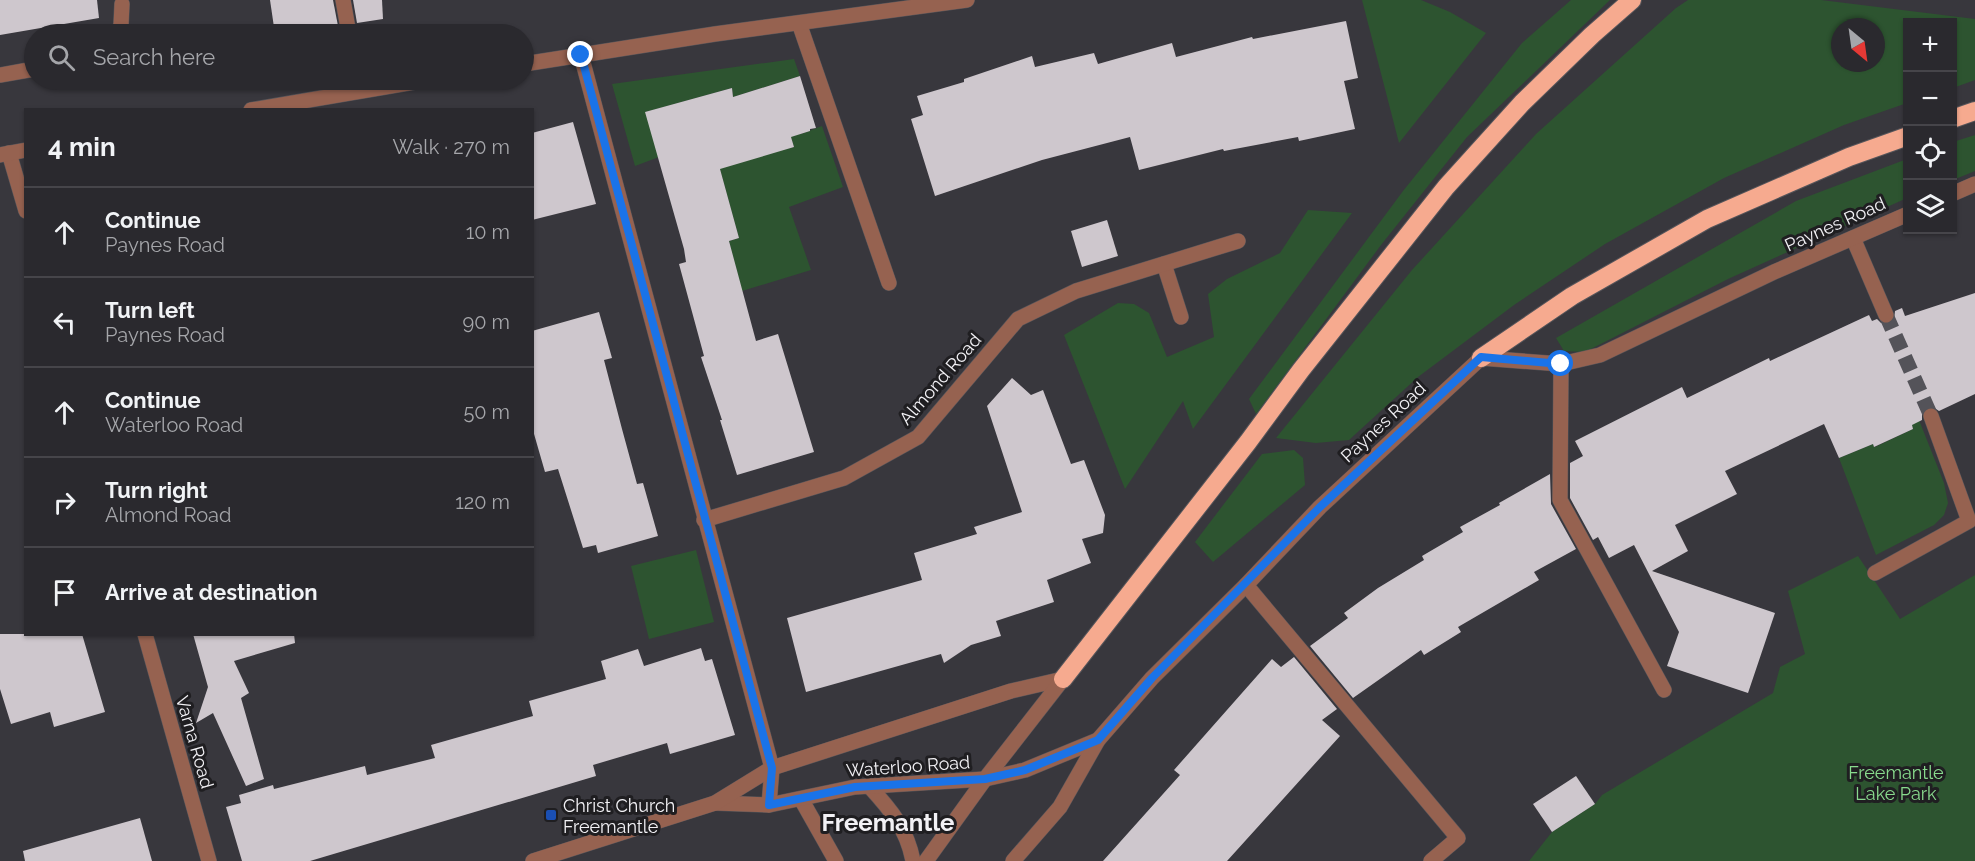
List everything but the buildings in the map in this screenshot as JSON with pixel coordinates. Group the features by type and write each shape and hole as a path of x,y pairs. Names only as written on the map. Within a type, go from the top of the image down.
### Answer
{"highway":[{"path":"1064,679 1446,187 1522,103 1632,0"},
{"path":"1957,118 1975,111"},
{"path":"1481,357 1572,296 1707,219 1849,157 1903,138"}],"street":[{"path":"344,0 347,24"},
{"path":"534,62 967,0"},
{"path":"121,24 122,4"},
{"path":"799,23 889,283"},
{"path":"581,55 772,768 769,805"},
{"path":"0,75 24,71"},
{"path":"259,108 335,90"},
{"path":"24,150 5,154 24,206"},
{"path":"1957,192 1975,184"},
{"name":"Paynes Road","path":"1013,861 1060,807 1098,740 1152,678 1246,585 1320,507 1481,357 1561,364 1600,356 1774,272 1903,216"},
{"path":"1853,238 1886,315"},
{"name":"Almond Road","path":"704,520 844,478 918,437 1018,319 1076,291 1238,241"},
{"path":"1164,264 1181,317"},
{"path":"1561,364 1560,500 1664,690"},
{"path":"1875,573 1970,521 1931,416"},
{"path":"1246,585 1458,838 1431,861"},
{"name":"Varna Road","path":"146,636 208,861"},
{"path":"926,861 985,779 1064,679"},
{"name":"Waterloo Road","path":"533,861 716,803 772,768 1011,692 1064,679"},
{"name":"Waterloo Road","path":"716,803 769,805 855,787 985,779 1025,770 1098,740"},
{"path":"869,786 894,813 909,843 913,861"},
{"path":"801,799 836,861"}],"green space":[{"path":"1362,0 1421,0 1450,12 1486,33 1399,143"},
{"path":"1571,0 1610,0 1467,137 1381,245 1256,414 1249,399 1403,191 1522,43"},
{"path":"1688,0 1821,0 1975,19 1975,80 1957,87 1957,18 1903,18 1903,104 1844,125 1724,178 1605,244 1514,305 1418,377 1349,440 1316,443 1276,438 1412,270 1536,134 1676,8"},
{"path":"794,59 800,76 733,97 732,88 646,112 659,157 635,166 612,84"},
{"path":"822,126 843,187 789,207 811,270 742,291 729,241 739,238 719,166 794,147 788,128 801,134"},
{"path":"1975,135 1975,171 1957,178 1957,141"},
{"path":"1903,161 1903,200 1728,279 1585,352 1564,351 1556,338 1796,201"},
{"path":"1308,210 1352,213 1193,429 1183,401 1125,489 1064,335 1118,303 1134,304 1149,313 1167,357 1214,337 1208,294 1227,279 1280,253"},
{"path":"1919,420 1944,483 1948,503 1944,515 1934,525 1876,555 1839,458 1873,444 1875,447 1913,429 1911,424"},
{"path":"1294,450 1303,458 1305,485 1213,562 1195,542 1262,454"},
{"path":"696,550 714,622 649,639 631,566"},
{"name":"Freemantle Lake Park","path":"1858,556 1900,619 1975,575 1975,861 1529,861 1552,832 1595,804 1602,795 1773,693 1780,667 1805,654 1788,591"}],"tunnel":[{"path":"1886,315 1931,416"}],"place":[{"name":"Christ Church Freemantle","path":"551,815"}],"district":[{"name":"Freemantle","path":"888,822"}],"route":[{"path":"581,55 772,768 769,805 855,787 985,779 1025,770 1098,740 1152,678 1246,585 1320,507 1481,357 1561,364"}]}
